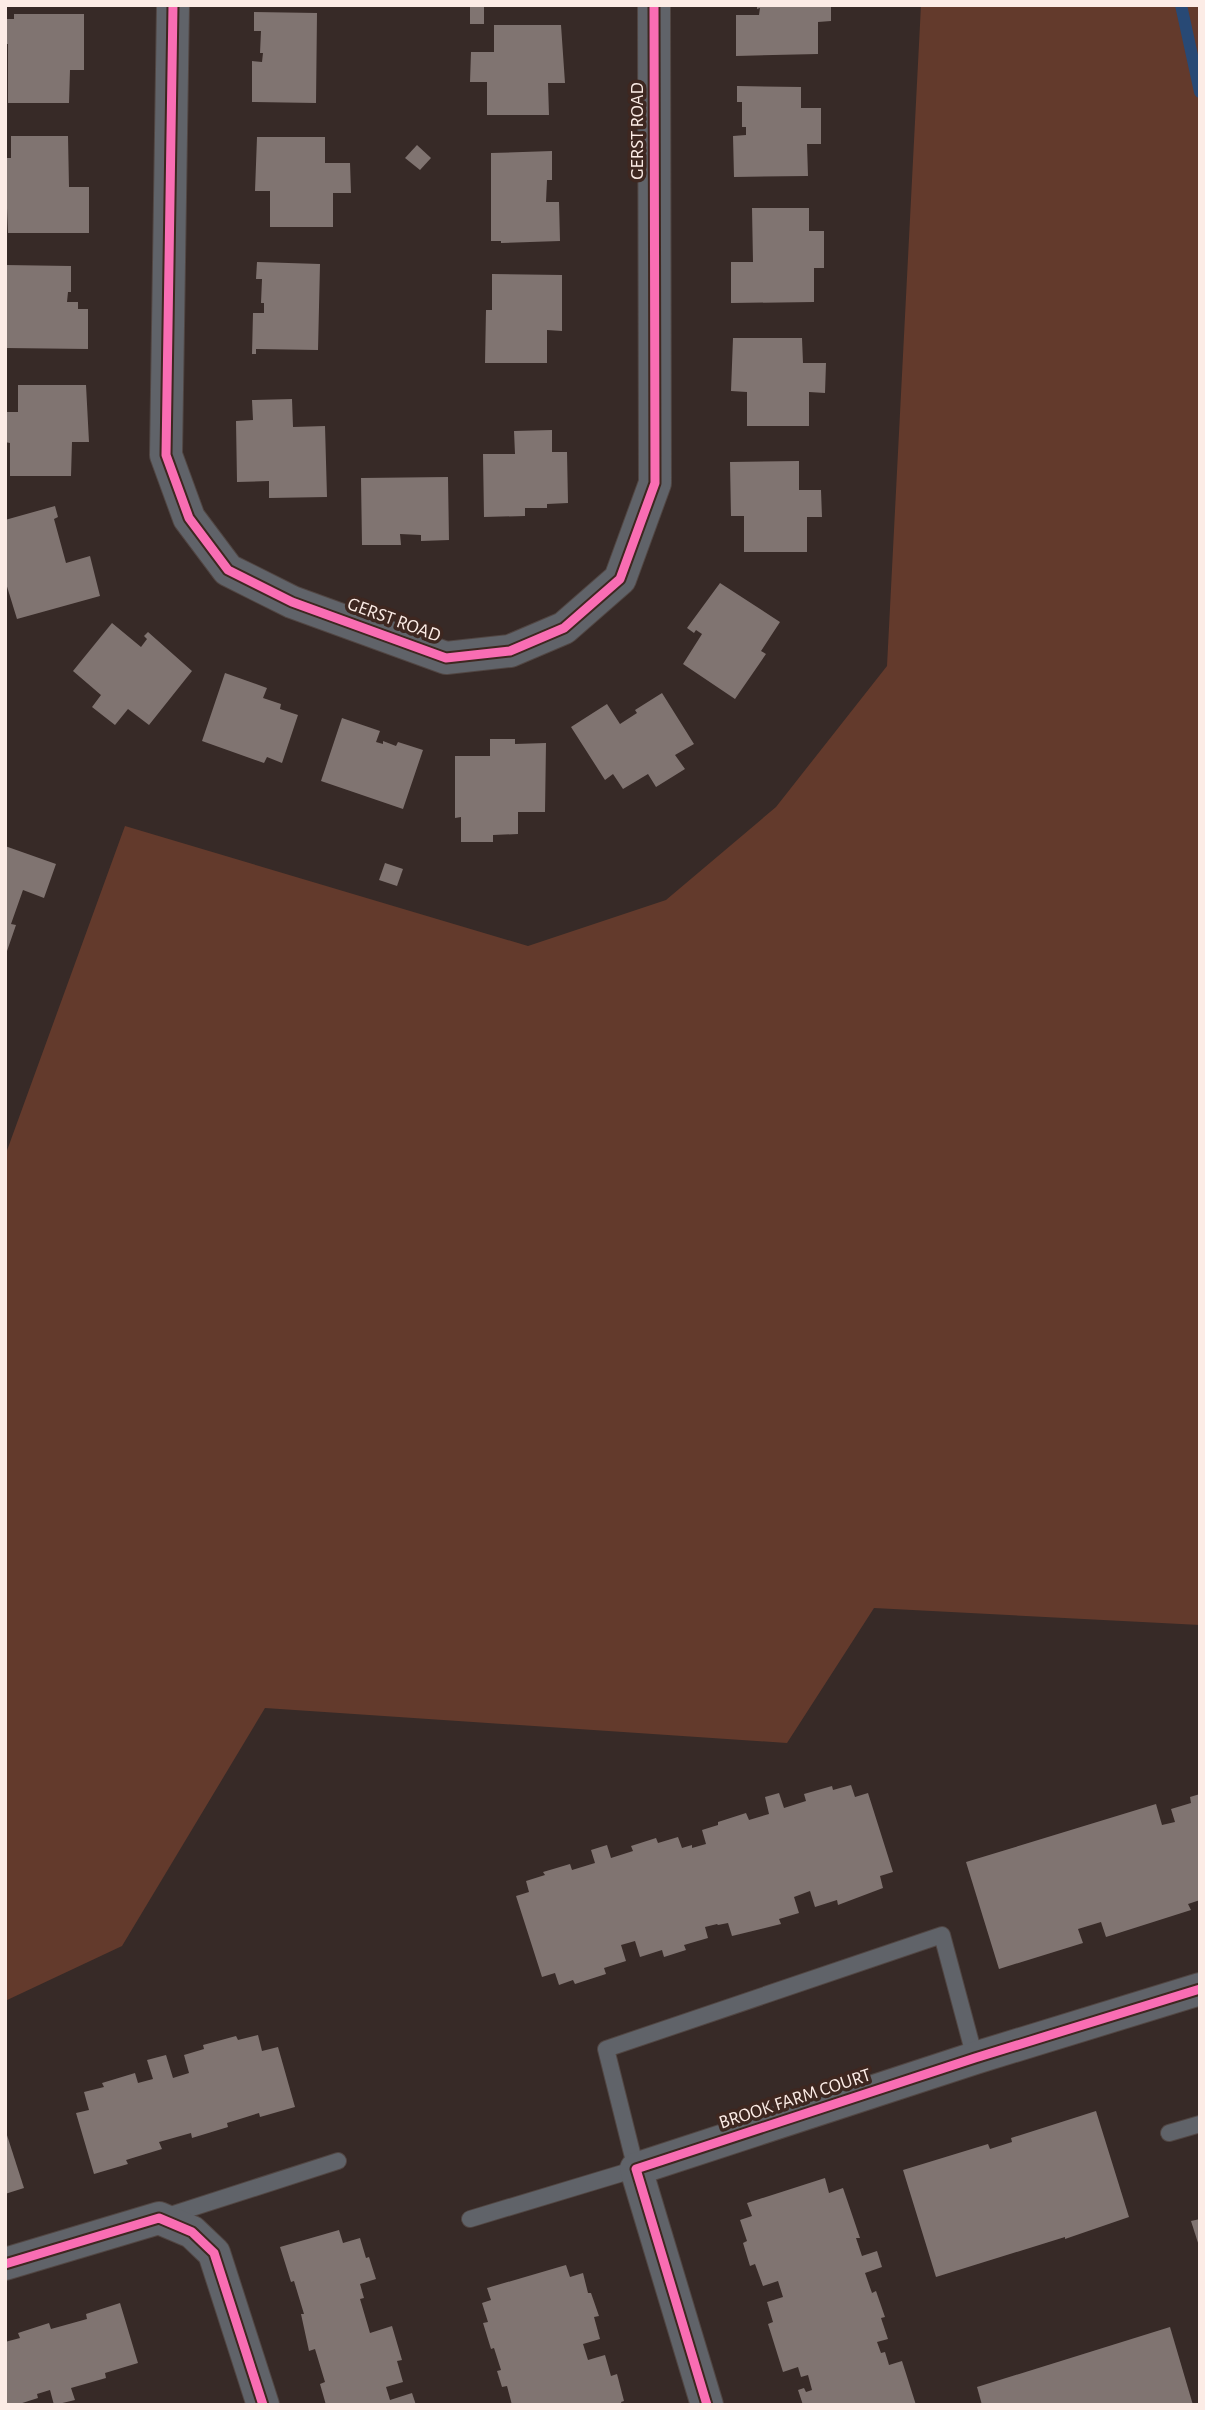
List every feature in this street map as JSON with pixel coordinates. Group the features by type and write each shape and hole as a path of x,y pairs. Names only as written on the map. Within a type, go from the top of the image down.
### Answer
{"street":[{"name":"GERST ROAD","path":"173,5 166,455 189,518 228,570 292,602 446,658 510,651 564,628 620,579 655,483 654,5"},
{"name":"BROOK FARM COURT","path":"636,2169 975,2058 1200,1989"},
{"path":"636,2169 707,2405"},
{"path":"5,2264 159,2218 192,2232 214,2253 263,2405"}],"lane":[{"path":"470,2219 636,2169 606,2049 942,1935 975,2058"},
{"path":"1170,2133 1200,2124"},
{"path":"159,2218 338,2161"}],"shaded area":[{"path":"921,5 1200,5 1200,1625 874,1608 787,1743 265,1708 122,1946 5,2001 5,1156 125,826 528,946 666,900 776,807 887,666"}],"building":[{"path":"484,5 484,24 470,24 470,6"},
{"path":"757,5 831,5 831,21 818,22 818,54 736,56 736,15 759,15 760,8 757,9"},
{"path":"254,12 317,13 316,103 252,102 252,61 262,62 263,53 260,53 261,31 254,31"},
{"path":"14,14 84,14 84,70 70,70 69,103 8,103 8,44 5,44 5,19 14,19"},
{"path":"494,25 561,25 565,83 548,83 549,115 487,115 487,82 470,82 471,52 494,52"},
{"path":"737,86 801,87 801,108 821,108 821,144 807,144 808,176 734,177 733,136 746,135 746,127 742,127 742,102 737,102"},
{"path":"11,136 68,136 69,187 89,187 89,233 8,233 5,158 11,158"},
{"path":"257,137 325,137 325,163 350,163 351,193 333,193 333,227 270,227 270,191 255,191"},
{"path":"417,145 431,158 420,170 405,158"},
{"path":"552,151 552,180 547,180 546,202 559,202 560,241 491,241 491,153"},
{"path":"752,208 809,208 809,231 824,231 824,268 814,268 814,302 731,303 731,262 753,262"},
{"path":"257,262 320,264 318,350 256,349 256,354 252,354 253,313 264,313 264,303 261,303 262,279 256,279"},
{"path":"5,265 71,266 71,292 68,292 67,302 78,302 78,309 88,309 88,349 6,348"},
{"path":"492,274 562,275 562,331 547,330 547,363 485,363 486,310 492,310"},
{"path":"733,338 802,338 803,363 826,363 825,393 809,392 809,426 747,426 747,392 731,391"},
{"path":"18,385 86,385 89,442 72,442 71,476 10,476 10,443 5,442 5,412 18,412"},
{"path":"292,399 293,427 325,426 327,497 269,498 269,481 237,482 236,421 253,420 252,400"},
{"path":"552,430 552,452 567,452 568,503 547,504 547,508 525,508 525,516 484,517 483,454 515,454 514,431"},
{"path":"799,461 799,490 821,490 822,517 807,517 807,552 744,552 744,516 731,516 730,462"},
{"path":"448,477 449,540 421,541 421,535 400,534 401,545 362,545 361,478"},
{"path":"55,506 58,517 54,519 66,563 90,556 100,596 17,619 5,580 5,520"},
{"path":"720,583 780,622 761,651 766,654 735,699 683,664 702,634 687,628"},
{"path":"112,623 141,647 148,632 192,671 149,725 128,709 115,725 92,707 101,695 73,671"},
{"path":"225,673 267,688 263,698 281,704 280,709 298,715 282,763 267,757 264,763 202,741"},
{"path":"662,693 694,744 675,755 685,769 656,787 648,774 623,789 613,774 605,780 571,727 607,704 620,724 637,713 635,710"},
{"path":"342,718 380,731 376,742 383,744 383,741 396,746 398,742 423,750 403,809 321,781"},
{"path":"490,739 515,739 515,744 546,743 545,812 518,812 518,834 493,835 493,842 461,842 461,817 455,818 455,756 490,756"},
{"path":"5,846 56,864 44,898 23,890 11,924 16,925 6,954"},
{"path":"385,863 403,869 397,886 379,880"},
{"path":"851,1785 855,1797 868,1793 893,1872 880,1876 883,1888 838,1905 837,1900 815,1907 810,1891 794,1897 799,1913 779,1919 781,1924 732,1936 728,1923 705,1927 708,1938 684,1945 686,1950 664,1957 662,1950 640,1957 635,1941 621,1945 626,1961 604,1968 606,1974 575,1984 573,1980 559,1985 555,1973 542,1977 516,1896 529,1892 526,1881 545,1875 543,1872 570,1864 572,1870 595,1863 591,1850 607,1845 611,1858 633,1851 631,1846 656,1838 658,1843 678,1837 682,1848 706,1844 702,1830 718,1825 718,1822 746,1813 749,1820 769,1814 765,1797 779,1793 784,1808 806,1801 804,1794 832,1786 833,1790"},
{"path":"1200,1794 1200,1900 1188,1904 1191,1910 1106,1937 1101,1922 1078,1929 1083,1943 999,1969 966,1862 1156,1804 1162,1825 1175,1822 1171,1809 1191,1803 1190,1797"},
{"path":"258,2035 262,2051 278,2047 295,2107 260,2117 259,2113 227,2123 228,2127 192,2138 191,2133 159,2142 162,2149 126,2160 128,2164 94,2174 76,2113 89,2110 84,2092 104,2087 102,2083 135,2073 138,2083 153,2079 147,2060 166,2055 173,2078 189,2073 184,2055 204,2049 203,2045 236,2036 238,2040"},
{"path":"1096,2111 1129,2217 936,2277 903,2170 988,2144 990,2149 1012,2142 1011,2138"},
{"path":"5,2129 24,2188 5,2194"},
{"path":"825,2178 829,2193 843,2188 860,2238 856,2238 862,2256 877,2251 882,2267 865,2273 872,2293 876,2291 885,2317 881,2318 888,2339 877,2342 881,2353 885,2352 889,2365 902,2361 916,2405 803,2405 798,2390 812,2390 808,2375 801,2377 798,2367 783,2372 768,2324 773,2322 767,2302 783,2297 778,2281 763,2286 755,2264 750,2266 743,2243 747,2241 740,2220 752,2216 747,2203"},
{"path":"1200,2219 1200,2246 1199,2246 1191,2221"},
{"path":"339,2230 343,2243 360,2238 376,2279 360,2284 364,2298 360,2299 370,2333 392,2326 402,2360 397,2361 403,2382 386,2387 390,2400 412,2393 416,2405 326,2405 320,2384 325,2382 315,2349 309,2351 301,2314 304,2314 280,2247"},
{"path":"566,2265 570,2277 583,2273 588,2293 591,2293 599,2316 594,2317 600,2339 583,2344 588,2360 605,2355 611,2376 617,2374 624,2401 621,2402 622,2405 512,2405 507,2386 502,2387 497,2371 501,2370 483,2323 488,2322 482,2303 491,2300 487,2288"},
{"path":"120,2303 138,2363 105,2373 106,2378 71,2388 75,2400 54,2405 50,2390 37,2394 38,2398 16,2405 5,2405 5,2342 20,2338 18,2333 49,2323 51,2329 87,2319 86,2314"},
{"path":"1170,2327 1193,2405 982,2405 977,2387"}],"waterway":[{"path":"1181,5 1200,92"}],"cycle path":[{"path":"173,5 166,455 189,518 228,570 292,602 446,658 510,651 564,628 620,579 655,483 654,5"},
{"path":"707,2405 636,2169 975,2058 1200,1989"},
{"path":"5,2264 159,2218 192,2232 214,2253 263,2405"}]}
